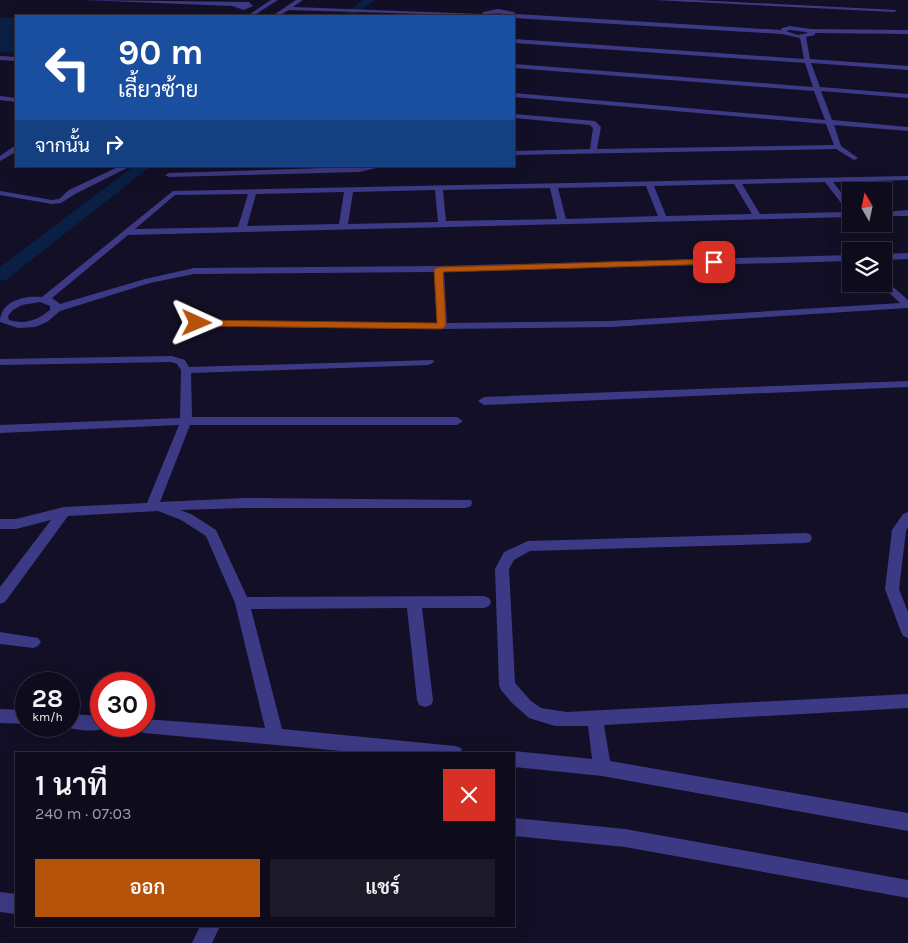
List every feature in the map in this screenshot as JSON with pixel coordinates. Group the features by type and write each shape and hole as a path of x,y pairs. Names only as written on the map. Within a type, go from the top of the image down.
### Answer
{"street":[{"path":"85,0 236,7 253,0"},
{"path":"252,15 275,0"},
{"path":"277,15 300,0"},
{"path":"657,0 787,3 894,10"},
{"path":"787,3 791,14"},
{"path":"232,12 236,7"},
{"path":"413,7 491,11"},
{"path":"288,8 454,15"},
{"path":"485,15 498,8 513,15"},
{"path":"515,16 783,32 803,37 811,33 908,32"},
{"path":"796,21 800,28"},
{"path":"783,32 787,28 800,28 811,33 908,39"},
{"path":"803,37 807,62 838,147"},
{"path":"515,41 908,68"},
{"path":"0,58 15,59"},
{"path":"515,66 908,96"},
{"path":"515,95 908,129"},
{"path":"0,98 15,100"},
{"path":"515,116 592,123 596,127 593,151"},
{"path":"515,153 838,147 854,158"},
{"path":"0,159 15,150"},
{"path":"0,193 52,202 61,201 72,192 124,167"},
{"path":"169,175 358,170 375,167"},
{"path":"44,300 173,193 908,178"},
{"path":"827,180 842,199"},
{"path":"736,181 758,217"},
{"path":"649,183 662,219"},
{"path":"553,185 562,222"},
{"path":"439,187 442,224"},
{"path":"343,226 349,189"},
{"path":"242,229 253,191"},
{"path":"892,214 908,213"},
{"path":"126,232 842,214"},
{"path":"892,257 908,256"},
{"path":"55,309 55,305 44,300 27,300 15,304 6,310 2,318 5,322 13,325 25,326 48,318 55,309 148,281 194,271 439,269 842,258"},
{"path":"439,269 442,326"},
{"path":"892,290 908,305"},
{"path":"197,323 442,326 611,324 908,305"},
{"path":"0,362 172,359 180,362 186,370 186,421 152,507"},
{"path":"186,370 429,362"},
{"path":"484,401 907,385"},
{"path":"0,429 186,421 457,421"},
{"path":"0,524 16,524 64,512 152,507 244,503 466,503"},
{"path":"152,507 186,517 211,533 242,603 275,736"},
{"path":"0,598 64,512"},
{"path":"908,517 899,530 892,589 908,632"},
{"path":"806,538 528,546 509,556 502,569 507,685 516,698 532,712 554,720 908,701"},
{"path":"414,602 425,700"},
{"path":"242,603 484,602"},
{"path":"0,638 33,642"},
{"path":"0,716 15,717"},
{"path":"595,718 602,768"},
{"path":"155,727 275,736 435,752"},
{"path":"515,759 602,768 908,822"},
{"path":"515,827 625,838 908,889"},
{"path":"0,902 15,904"},
{"path":"202,943 210,927"}],"water":[{"path":"0,17 15,18 15,53 0,52"}],"waterway":[{"path":"348,15 370,0"},
{"path":"0,276 143,167"}],"route":[{"path":"197,323 442,326 439,269 714,262"}]}
